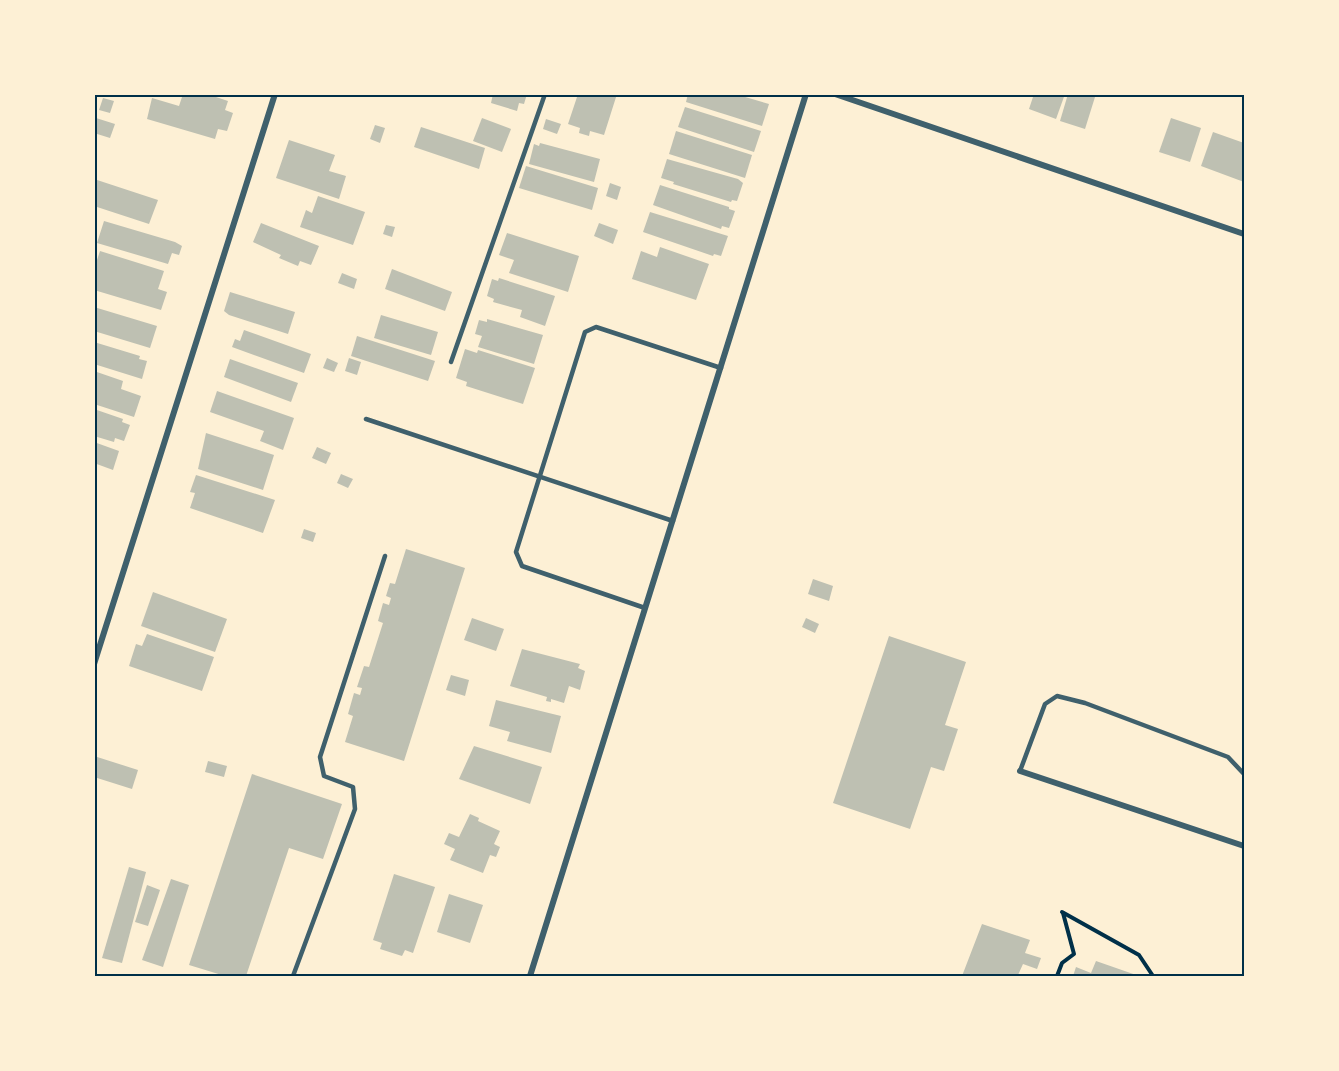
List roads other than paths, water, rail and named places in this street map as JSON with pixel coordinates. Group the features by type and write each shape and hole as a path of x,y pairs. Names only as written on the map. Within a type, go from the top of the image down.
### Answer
{"street":[{"path":"94,664 275,94"},
{"path":"530,976 806,94"},
{"path":"835,94 1245,234"},
{"path":"1020,771 1245,846"}],"lane":[{"path":"451,362 545,94"},
{"path":"645,608 522,566 516,552 585,332 596,327 721,368"},
{"path":"366,419 673,521"},
{"path":"293,976 355,809 353,787 324,776 320,757 385,556"},
{"path":"1020,771 1045,704 1057,696 1085,703 1228,757 1245,774"}]}
